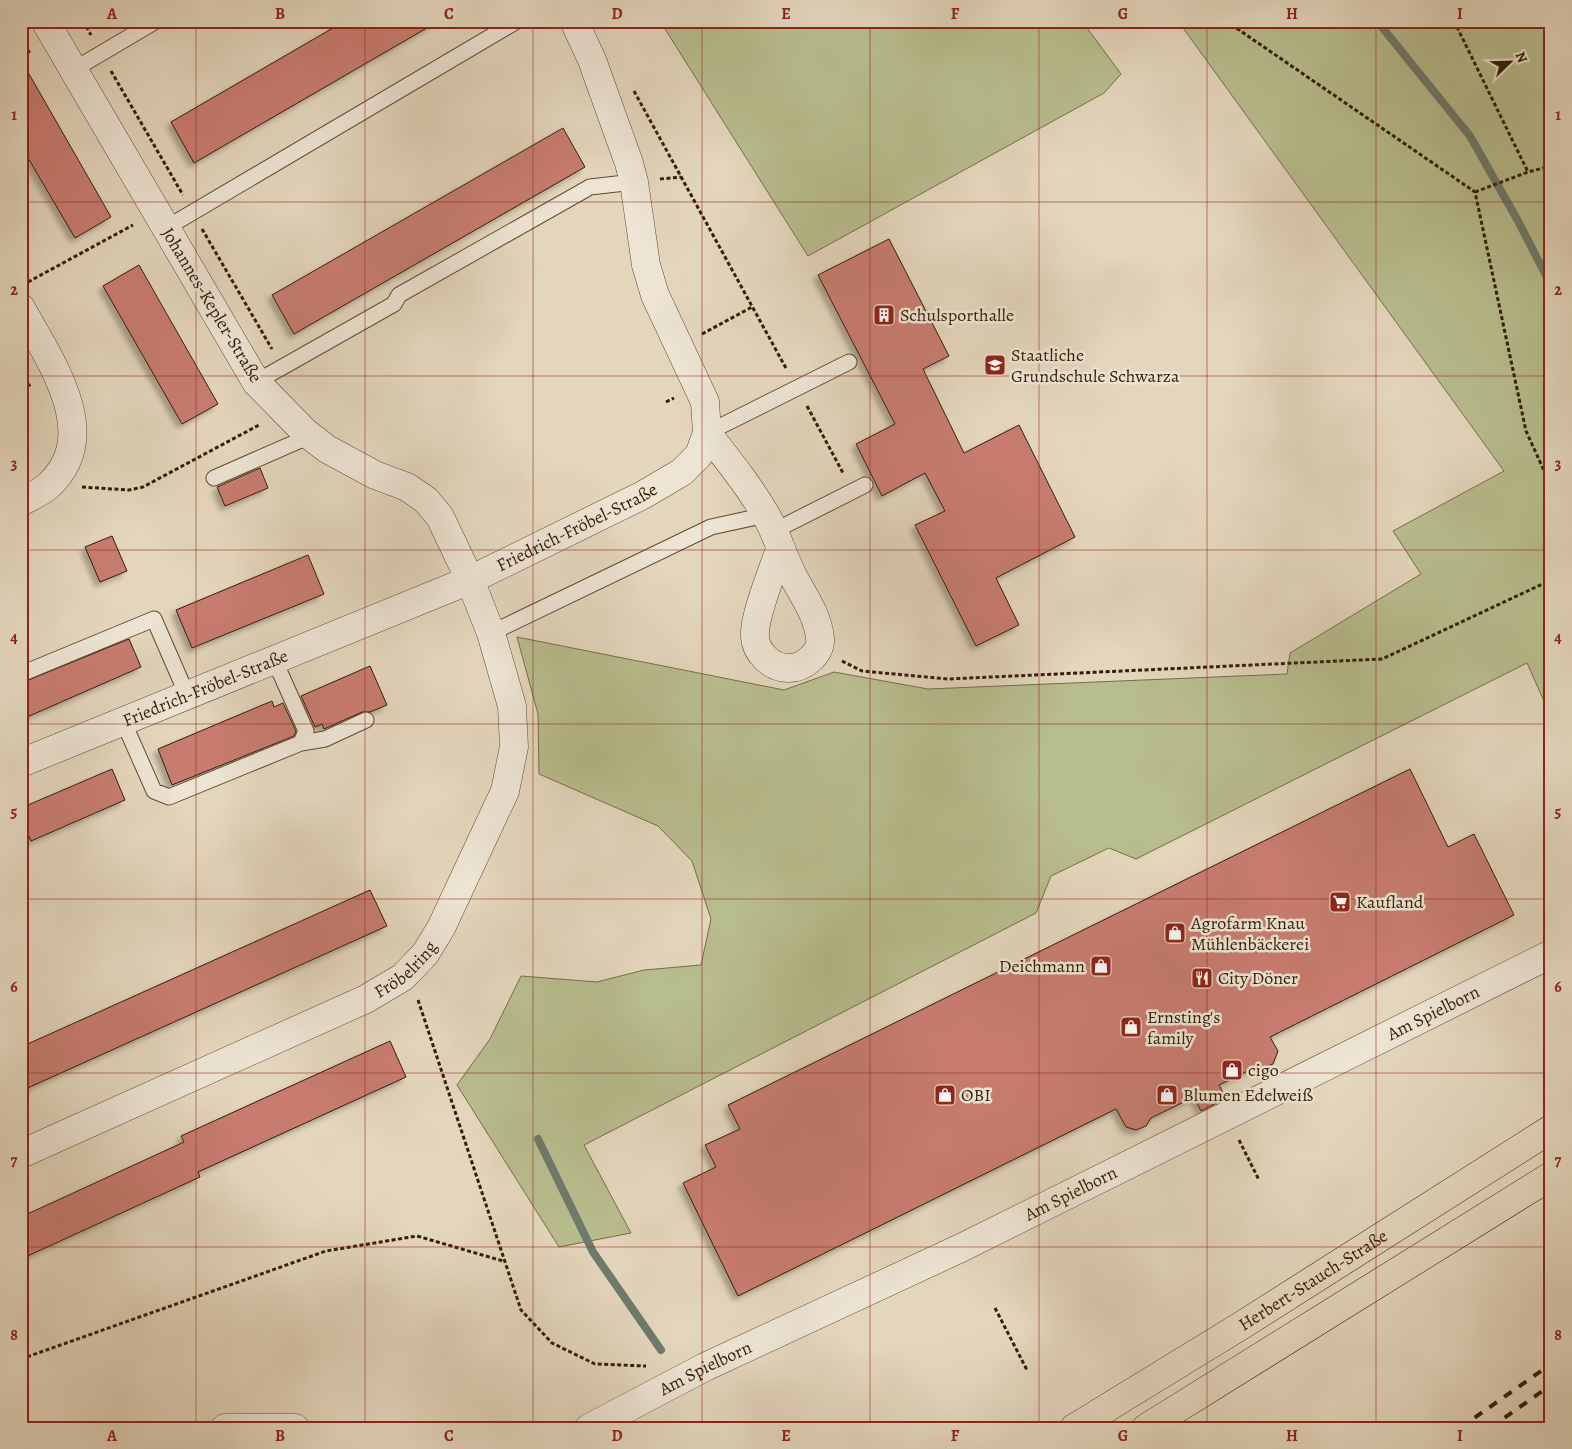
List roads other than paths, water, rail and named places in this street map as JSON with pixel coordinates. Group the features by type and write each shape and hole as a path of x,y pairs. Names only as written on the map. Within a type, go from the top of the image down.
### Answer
{"main road":[{"name":"Herbert-Stauch-Straße","path":"1074,1428 1239,1328 1551,1129"},
{"path":"1146,1428 1551,1176"}],"street":[{"name":"Johannes-Kepler-Straße","path":"45,21 256,382 284,412 327,449 375,475 407,487 426,500 440,517 470,580"},
{"name":"Friedrich-Fröbel-Straße","path":"21,763 470,580 643,495 682,472 699,455 707,433 705,402 655,295 646,265 634,182 608,100 574,21"},
{"path":"21,308 66,393 71,413 72,431 69,453 61,471 48,486 21,502"},
{"path":"707,433 734,467 773,532 818,626 821,640 819,646 808,661 795,669 783,668 770,661 759,650 755,636 773,532"},
{"name":"Fröbelring","path":"21,1154 366,999 403,977 425,954 440,928 505,790 514,747 512,706 491,633 470,580"},
{"name":"Am Spielborn","path":"589,1428 705,1368 963,1247 1551,954"},
{"path":"225,1428 295,1428"}],"lane":[{"path":"73,70 156,21"},
{"path":"161,220 192,212 517,21"},
{"path":"256,382 394,304 399,295 590,187 634,182"},
{"path":"707,433 849,362"},
{"path":"214,478 310,436"},
{"path":"491,633 711,527 773,532 859,488"},
{"path":"21,674 154,620 187,695"},
{"path":"274,659 306,731 301,743"},
{"path":"123,721 154,790 169,797 301,743 325,738 366,720"}],"waterway":[{"path":"1377,21 1470,136 1518,221 1551,285"},
{"path":"538,1139 593,1252 661,1350"}],"railway":[{"path":"1460,1428 1551,1364"},
{"path":"1490,1428 1551,1385"}],"place":[{"name":"Schulsporthalle","path":"884,315"},
{"name":"Staatliche Grundschule Schwarza","path":"995,365"},
{"name":"Kaufland","path":"1340,902"},
{"name":"Agrofarm Knau Mühlenbäckerei","path":"1175,933"},
{"name":"Deichmann","path":"1101,966"},
{"name":"City Döner","path":"1202,978"},
{"name":"Ernsting's family","path":"1131,1027"},
{"name":"cigo","path":"1232,1070"},
{"name":"OBI","path":"945,1095"},
{"name":"Blumen Edelweiß","path":"1167,1095"}]}
